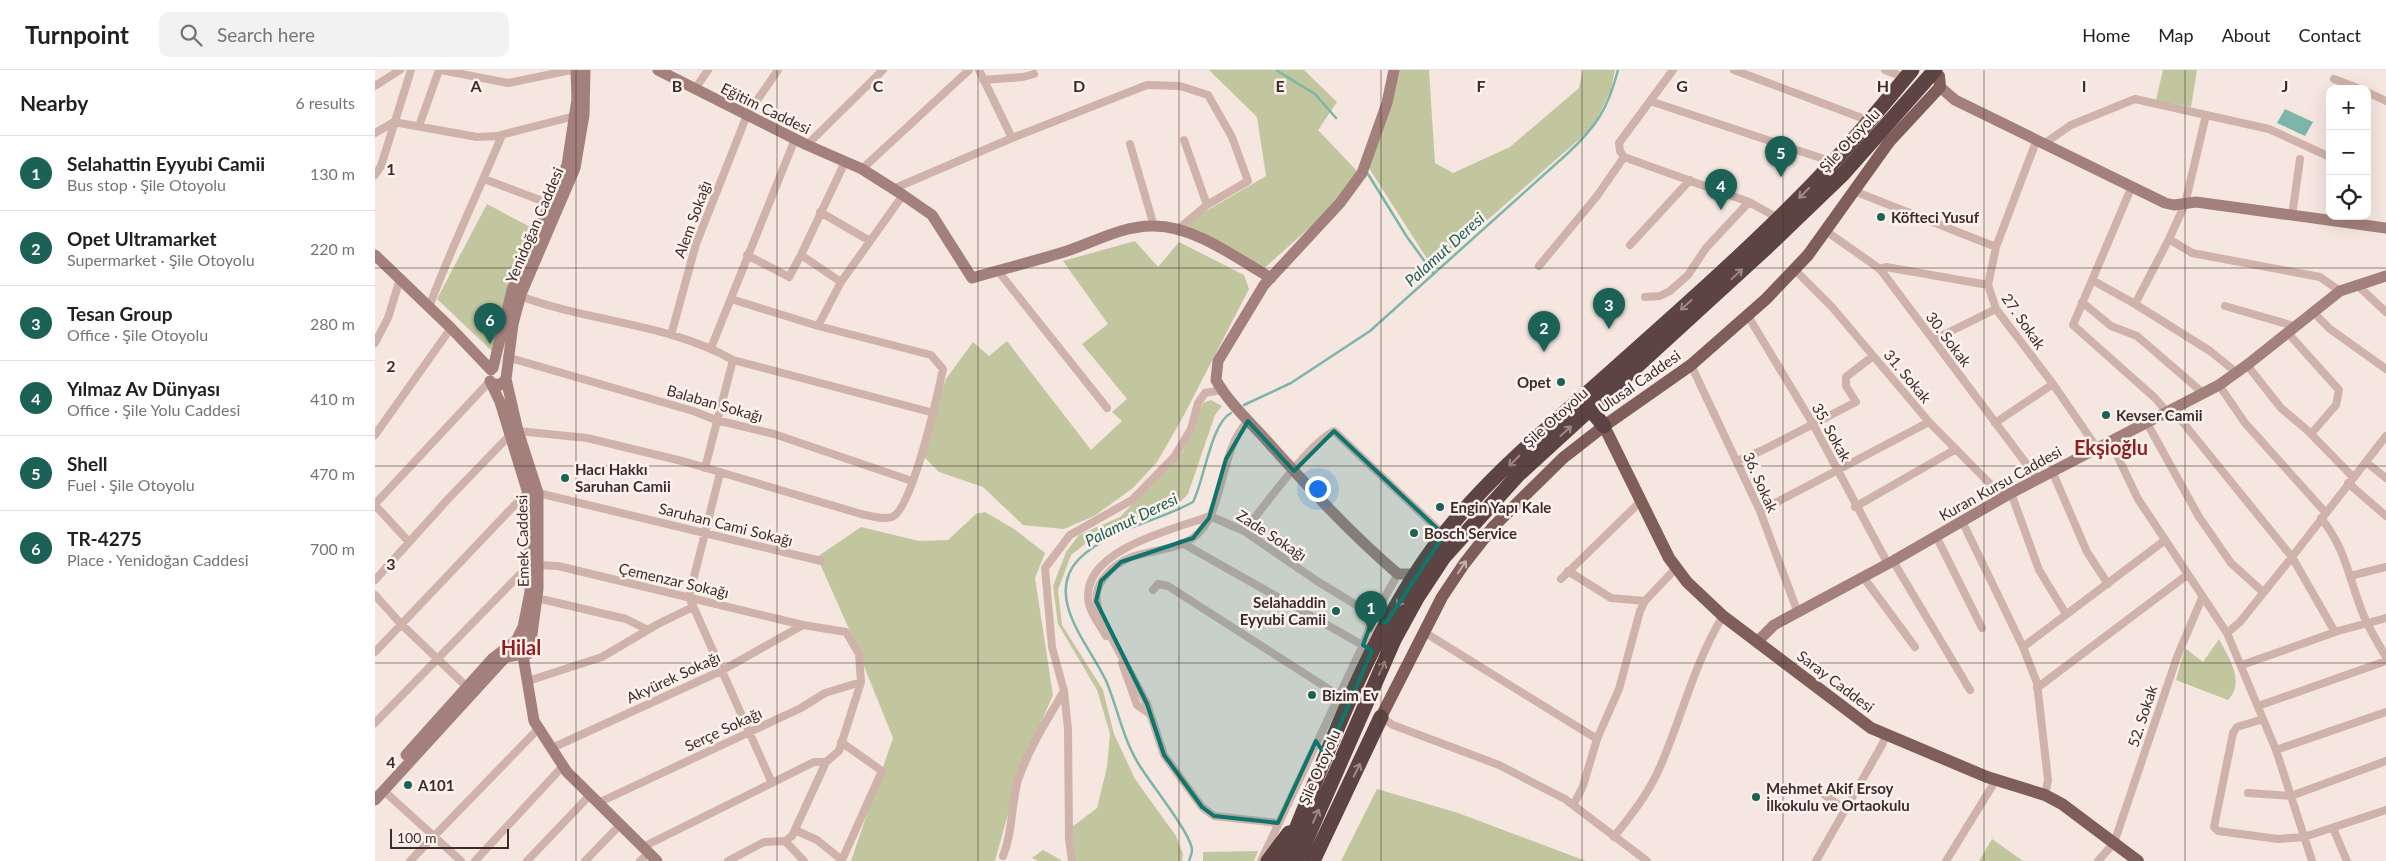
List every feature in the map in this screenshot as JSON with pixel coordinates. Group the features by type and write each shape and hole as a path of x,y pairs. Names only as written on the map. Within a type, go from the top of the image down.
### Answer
{"highway":[{"name":"Şile Otoyolu","path":"1283,861 1380,619 1444,535 1473,500 1541,433 1691,300 1778,218 1833,162 1910,73"},
{"name":"Şile Otoyolu","path":"1297,861 1394,640 1422,590 1444,557 1500,494 1843,174 1940,76"},
{"path":"1590,409 1603,426"},
{"path":"1313,861 1381,717"},
{"path":"1268,861 1301,818"}],"main road":[{"name":"Ulusal Caddesi","path":"1381,717 1424,632 1464,564 1493,527 1563,458 1603,426 1691,365 1748,316 1795,270 1940,76"},
{"name":"Saray Caddesi","path":"1603,426 1659,539 1676,568 1687,582 1723,616 1871,728 1996,780 2045,795 2074,811 2138,861"}],"street":[{"path":"375,86 400,70"},
{"path":"375,176 381,166 411,70"},
{"path":"419,126 440,70 508,83 571,70"},
{"name":"Yenidoğan Caddesi","path":"576,70 579,115"},
{"name":"Yenidoğan Caddesi","path":"491,375 512,290 575,168 585,70"},
{"name":"Eğitim Caddesi","path":"658,70 807,145 862,169 898,192 932,215 972,278 998,271"},
{"path":"695,89 708,70"},
{"name":"Alem Sokağı","path":"671,335 696,244 747,115 778,70"},
{"path":"807,145 883,70"},
{"path":"979,70 1012,138"},
{"path":"1394,70 1387,103 1362,173 1340,203 1265,285 1218,361 1216,380 1221,390 1293,471 1376,555 1398,574 1416,574"},
{"path":"1673,70 1619,143 1620,151 1624,156 1749,202 1778,218"},
{"path":"1735,70 1870,121"},
{"path":"1885,70 1910,73"},
{"path":"862,169 964,72"},
{"path":"983,80 1023,77 1035,74"},
{"path":"1940,76 1955,100 2165,203 2174,205 2196,202 2292,216 2326,218"},
{"path":"2334,78 2351,85"},
{"path":"818,326 841,282 871,241 898,192 1012,138 1147,85 1181,86 1208,95 1232,137 1248,181 1207,205 1177,230"},
{"path":"2371,94 2386,102"},
{"path":"2041,141 2071,125 2135,99 2269,129 2326,155"},
{"path":"1650,101 1833,162"},
{"path":"375,133 394,122 477,137 502,135 579,115"},
{"path":"2135,304 2185,204 2206,115"},
{"path":"429,307 450,250 484,179 502,135"},
{"path":"711,348 795,139"},
{"path":"1184,140 1207,205"},
{"name":"27. Sokak","path":"2041,141 1996,247 1988,285 1996,309 2053,384 2097,448"},
{"path":"1130,144 1154,226"},
{"path":"1539,266 1597,196 1624,156"},
{"path":"2292,216 2299,159"},
{"path":"747,255 789,277 845,162"},
{"path":"484,179 555,206"},
{"path":"1631,245 1690,180"},
{"path":"2132,186 2073,325 2169,411 2292,557 2335,632"},
{"path":"1854,191 1996,247"},
{"path":"1645,296 1660,296 1670,291 1688,275 1707,248 1749,202"},
{"name":"Yenidoğan Caddesi","path":"506,378 507,357 520,296 555,206"},
{"path":"820,212 871,241"},
{"path":"2346,220 2386,228"},
{"path":"1107,408 998,271 1065,252 1127,230 1154,226 1177,230 1200,238 1271,278"},
{"name":"30. Sokak","path":"1826,231 1879,268 2037,478"},
{"path":"2169,239 2192,254 2320,277 2340,291"},
{"path":"801,255 841,282"},
{"name":"Emek Caddesi","path":"375,256 451,328 491,375 514,433 533,492 531,500 537,598 524,653 535,721 563,766 650,854"},
{"path":"1879,268 1886,267 1988,285"},
{"name":"31. Sokak","path":"1795,270 1832,307 1929,422 2007,495"},
{"name":"Kuran Kursu Caddesi","path":"1757,642 1774,626 1864,578 2037,478 2219,384 2247,365 2340,291 2356,284 2386,276"},
{"path":"375,343 388,318 400,280"},
{"path":"2092,280 2135,304 2210,351 2236,372"},
{"path":"2356,284 2386,312"},
{"path":"520,296 671,335 711,348 733,360 933,412"},
{"path":"375,580 514,433 587,438 705,468 833,507 881,518 892,517 900,512 912,481 933,412 943,369 931,355 818,326 731,299"},
{"path":"2083,302 2111,326 2137,336 2203,393"},
{"path":"2225,306 2290,329 2339,390 2337,405 2311,434"},
{"path":"1933,340 1996,309"},
{"path":"2313,312 2330,329 2386,369"},
{"name":"35. Sokak","path":"1748,316 1813,424 1855,506 1970,690"},
{"path":"375,435 451,328"},
{"path":"1737,461 1856,402 1847,386 1847,377 1873,356"},
{"name":"Balaban Sokağı","path":"507,357 693,411 716,420 774,434 912,481"},
{"path":"705,468 733,360"},
{"name":"36. Sokak","path":"1691,365 1760,511 1798,613"},
{"path":"2247,365 2281,408 2311,434 2350,480 2386,516"},
{"path":"409,542 375,505 491,375 504,369 506,378 500,385 491,375"},
{"name":"Emek Caddesi","path":"506,378 514,433"},
{"path":"1995,423 2053,384"},
{"path":"2219,384 2245,423 2323,515 2335,535 2367,622 2386,657"},
{"path":"1072,861 1069,839 1067,729 1064,691 1052,647 1045,568 1070,535 1132,500 1152,482 1174,457 1191,429 1201,398 1205,393 1221,390"},
{"path":"1248,421 1226,460 1217,498 1204,528 1193,538 1182,543 1132,555 1110,570 1096,591 1096,602 1100,616 1130,670 1150,714 1164,755 1202,807 1214,816 1278,823"},
{"path":"1760,511 1929,422"},
{"path":"2147,422 2199,517 2231,563 2263,592"},
{"path":"1244,531 1293,471 1325,436 1334,431 1444,535"},
{"path":"2227,633 2240,622 2386,436"},
{"path":"2110,441 2138,499 2164,541 2227,633 2276,750 2311,861"},
{"path":"1855,506 1956,449"},
{"path":"2366,462 2386,478"},
{"path":"2052,471 2087,552 2108,584"},
{"path":"720,473 689,597 772,783"},
{"path":"375,652 533,492"},
{"name":"Saruhan Cami Sokağı","path":"533,492 821,561"},
{"path":"2007,495 2039,570 2066,614"},
{"path":"1561,579 1641,501"},
{"path":"1150,714 1137,705 1125,669 1088,600 1089,588 1097,570 1118,551 1210,516"},
{"name":"Zade Sokağı","path":"1210,516 1244,531 1317,581 1380,619"},
{"path":"1962,521 2023,647 2037,688 2048,780 2045,795"},
{"path":"1936,536 1982,628"},
{"path":"2023,647 2164,541"},
{"path":"1182,543 1259,584 1318,621 1367,648 1338,694 1261,861"},
{"path":"375,724 436,658 534,564"},
{"name":"Emek Caddesi","path":"516,640 523,627 534,564"},
{"name":"Çemenzar Sokağı","path":"534,564 558,566 803,625 846,632 859,654 861,682"},
{"path":"2351,576 2386,567"},
{"path":"1574,804 1583,786 1597,739 1619,689 1645,601 1676,568"},
{"path":"1568,571 1611,598 1645,601"},
{"path":"1380,619 1398,574"},
{"path":"2037,688 2187,575"},
{"path":"1864,578 1915,647"},
{"path":"1153,590 1158,584 1169,586 1338,694"},
{"path":"375,595 401,624 467,687"},
{"path":"537,598 625,619 648,630"},
{"name":"52. Sokak","path":"2114,843 2177,656 2202,598"},
{"path":"528,681 602,656 693,607"},
{"path":"1614,837 1638,806 1661,767 1692,680 1723,616"},
{"path":"2242,665 2335,632 2386,618"},
{"name":"Akyürek Sokağı","path":"552,748 721,671 803,625"},
{"path":"1424,632 1597,739"},
{"path":"375,800 379,790 501,650 516,640 526,639 524,653 506,657 379,790"},
{"path":"2258,706 2386,661"},
{"path":"728,861 764,842 785,841 792,836 826,762 839,751 861,682"},
{"name":"Serçe Sokağı","path":"594,799 749,733 801,708 825,693 861,682"},
{"path":"1003,856 1007,846 1011,809 1019,780 1033,744 1064,691"},
{"path":"2276,750 2386,712"},
{"path":"1381,717 1393,725 1499,765 1574,804 1647,861"},
{"path":"2263,719 2237,727 2233,733 2213,827 2219,831 2242,836 2278,839 2304,837 2386,810"},
{"path":"410,861 436,837 539,728"},
{"path":"1815,861 1846,810 1882,745 1885,735"},
{"path":"1316,741 1326,757"},
{"path":"795,830 817,840 841,860 883,771 841,742"},
{"path":"2248,793 2291,796 2386,761"},
{"path":"640,861 772,783 814,762 826,762"},
{"path":"475,861 563,766"},
{"path":"1946,861 1996,780"},
{"path":"1816,789 1846,810"},
{"path":"379,790 436,837 461,861"},
{"path":"527,861 594,799"},
{"path":"585,861 620,825"},
{"path":"2333,828 2347,861"},
{"path":"785,841 804,861"},
{"path":"2098,861 2114,843"}],"highlighted area":[{"path":"1248,421 1294,471 1334,431 1444,535 1386,623 1374,616 1363,645 1372,651 1326,757 1316,741 1278,823 1214,816 1202,807 1164,755 1147,704 1096,601 1101,581 1121,562 1193,538 1209,518 1226,459"}],"green space":[{"path":"1209,70 1304,70 1337,102 1318,130 1357,171 1345,196 1261,271 1184,224 1266,176 1257,117"},
{"path":"1392,70 1429,70 1435,163 1453,173 1510,147 1579,88 1583,70 1615,70 1611,90 1593,127 1433,268 1367,165"},
{"path":"2163,70 2197,70 2191,107 2156,100"},
{"path":"487,204 532,228 494,353 437,299"},
{"path":"1135,241 1158,267 1179,242 1244,275 1249,289 1183,417 1157,462 1133,488 1094,516 1064,529 1023,525 983,487 939,472 919,452 946,379 973,342 989,356 1007,341 1091,450 1122,421 1112,412 1127,399 1082,344 1108,324 1063,261"},
{"path":"1211,400 1222,406 1215,415 1188,494 1178,504 1105,529 1071,555 1058,590 1062,625 1103,690 1114,734 1135,779 1176,836 1183,854 1182,861 1074,861 1072,827 1097,808 1107,767 1110,734 1097,690 1058,624 1053,586 1066,552 1079,535 1120,517 1183,451 1203,403"},
{"path":"985,512 1014,529 1045,553 1035,578 1053,695 1020,771 995,861 851,861 893,738 849,629 817,557 861,527 919,541 948,540 976,514"},
{"path":"2219,639 2234,669 2235,685 2233,693 2228,700 2176,680 2185,648 2203,662"},
{"path":"1377,789 1458,813 1586,861 1341,861"},
{"path":"1992,839 2023,861 1979,861"},
{"path":"1043,850 1062,861 1038,861 1032,858"},
{"path":"1258,851 1254,861 1203,861 1203,852"}],"water":[{"path":"2285,109 2313,122 2305,136 2277,123"}],"waterway":[{"path":"1276,70 1315,94 1336,118"},
{"name":"Palamut Deresi","path":"1244,405 1291,383 1370,331 1586,135 1605,107 1618,70"},
{"path":"1368,174 1407,237 1434,274"},
{"name":"Palamut Deresi","path":"1189,861 1192,850 1190,842 1133,753 1107,683 1074,622 1068,606 1066,589 1069,574 1079,559 1104,540 1193,502 1218,428 1231,413"}],"place":[{"name":"Shell","path":"1781,177"},
{"name":"Yılmaz Av Dünyası","path":"1721,210"},
{"name":"Köfteci Yusuf","path":"1881,217"},
{"name":"Tesan Group","path":"1609,329"},
{"name":"TR-4275","path":"490,344"},
{"name":"Opet Ultramarket","path":"1544,352"},
{"name":"Opet","path":"1561,382"},
{"name":"Kevser Camii","path":"2106,415"},
{"name":"Hacı Hakkı Saruhan Camii","path":"565,478"},
{"name":"Engin Yapı Kale","path":"1440,507"},
{"name":"Bosch Service","path":"1414,533"},
{"name":"Selahaddin Eyyubi Camii","path":"1336,611"},
{"name":"Selahattin Eyyubi Camii","path":"1371,632"},
{"name":"Bizim Ev","path":"1312,695"},
{"name":"A101","path":"408,785"},
{"name":"Mehmet Akif Ersoy İlkokulu ve Ortaokulu","path":"1756,797"}],"district":[{"name":"Ekşioğlu","path":"2111,447"},
{"name":"Hilal","path":"521,647"}]}
